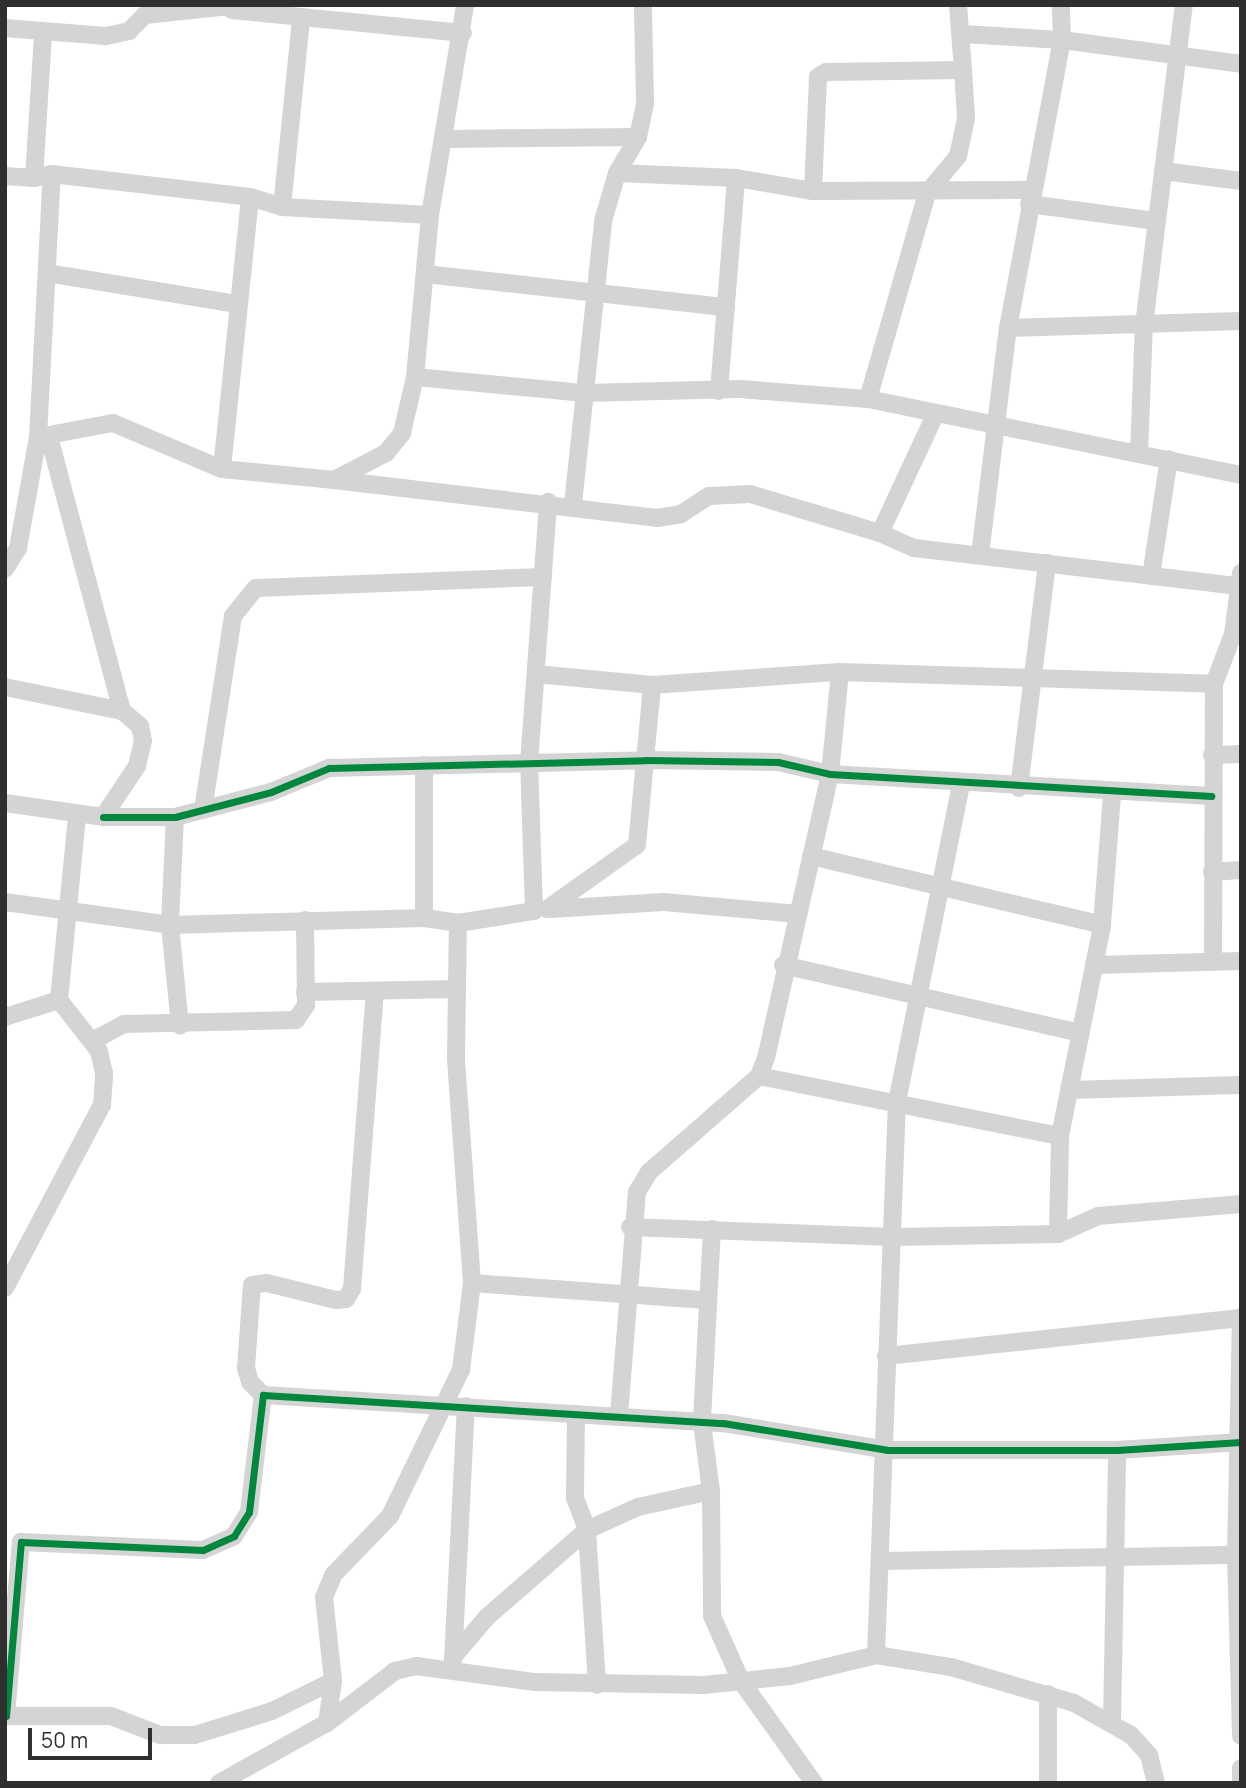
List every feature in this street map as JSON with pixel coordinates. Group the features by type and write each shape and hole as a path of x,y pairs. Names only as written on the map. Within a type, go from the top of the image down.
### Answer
{"street":[{"path":"334,480 386,453 402,433 415,377 429,215 447,139 465,5"},
{"path":"573,504 603,221 617,173 638,137 645,103 643,5"},
{"path":"867,399 927,193 958,156 966,118 958,5"},
{"path":"980,555 995,421 1009,328 1030,197 1062,40 1061,5"},
{"path":"1139,453 1144,325 1184,5"},
{"path":"5,28 106,36 128,31 146,10 235,7 301,20 463,33"},
{"path":"282,207 301,20"},
{"path":"5,569 18,548 44,436 47,273 43,176 43,33"},
{"path":"962,34 1062,40 1241,64"},
{"path":"813,191 818,77 826,72 963,70"},
{"path":"447,139 638,137"},
{"path":"1163,171 1241,181"},
{"path":"617,173 736,178 813,191 1030,197 1157,221"},
{"path":"5,176 43,176 250,197 282,207 429,215"},
{"path":"719,391 736,178"},
{"path":"222,469 250,197"},
{"path":"47,273 237,304"},
{"path":"425,274 726,307"},
{"path":"1009,328 1241,321"},
{"path":"415,377 585,393 719,391 867,399 936,413 995,421 1241,475"},
{"path":"880,533 936,413"},
{"path":"44,436 113,424 222,469 573,504 668,518 709,496 750,494 880,533 914,548 1151,576 1240,580 1234,644 1214,684 1211,796 1213,962"},
{"path":"44,436 122,711"},
{"path":"1151,576 1168,459"},
{"path":"540,910 529,763 548,502"},
{"path":"1019,788 1029,679 1047,563"},
{"path":"203,810 233,616 256,587 543,576"},
{"path":"536,674 652,685 840,672 1214,684"},
{"path":"619,1415 630,1227 637,1192 649,1172 759,1076 830,774 840,672"},
{"path":"540,910 637,845 652,685"},
{"path":"5,687 122,711 139,726 143,741 136,766 103,817"},
{"path":"1212,755 1241,754"},
{"path":"5,803 77,815 174,817 271,792 329,768 646,760 778,762 830,774 1112,794 1211,796"},
{"path":"424,765 424,918"},
{"path":"876,1656 887,1450 886,1356 897,1102 915,998 961,784"},
{"path":"1058,1234 1060,1136 1102,925 1112,794"},
{"path":"5,1288 102,1105 103,1062 92,1041 59,1000 65,914 77,815"},
{"path":"174,817 170,925 180,1026"},
{"path":"811,856 939,889 1102,925"},
{"path":"1212,872 1241,870"},
{"path":"5,902 65,914 170,925 424,918 458,923 607,901 664,902 798,914"},
{"path":"92,1041 115,1025 283,1024 296,1020 306,1005 305,920"},
{"path":"327,1723 333,1681 324,1597 334,1574 390,1516 427,1434 447,1406 461,1370 472,1283 456,1058 458,923"},
{"path":"1094,965 1241,961"},
{"path":"783,965 915,998 1080,1033"},
{"path":"305,992 456,989"},
{"path":"376,991 352,1289 346,1299 336,1300 267,1283 251,1285 246,1368 250,1382 264,1395 619,1415 702,1423 887,1450 1118,1450 1240,1442"},
{"path":"5,1017 59,1000"},
{"path":"759,1076 1060,1136"},
{"path":"1069,1090 1241,1085"},
{"path":"630,1227 892,1237 1058,1234 1098,1216 1241,1204"},
{"path":"712,1229 705,1300 702,1423 711,1491 712,1616 741,1681 814,1783"},
{"path":"472,1283 705,1300"},
{"path":"886,1356 1241,1317 1238,1555 1241,1736"},
{"path":"264,1395 248,1512 234,1536 203,1550 21,1542 5,1716 111,1716 160,1735 195,1735 272,1711 333,1681"},
{"path":"453,1664 466,1406"},
{"path":"576,1414 575,1498 587,1530 597,1685"},
{"path":"1112,1721 1119,1557 1118,1450"},
{"path":"453,1664 487,1617 587,1530 638,1507 711,1491"},
{"path":"881,1561 1238,1555"},
{"path":"219,1783 327,1723 395,1671 416,1666 453,1664 597,1685 741,1681 876,1656 951,1667 1048,1694 1112,1721 1149,1755 1156,1783"},
{"path":"1048,1694 1048,1783"},
{"path":"1241,1768 1241,1783"}],"cycle path":[{"path":"103,817 175,817 271,792 329,768 646,760 778,762 830,774 1211,796"},
{"path":"6,1716 21,1542 203,1550 234,1536 249,1512 263,1395 723,1423 887,1450 1117,1450 1241,1442"}]}
